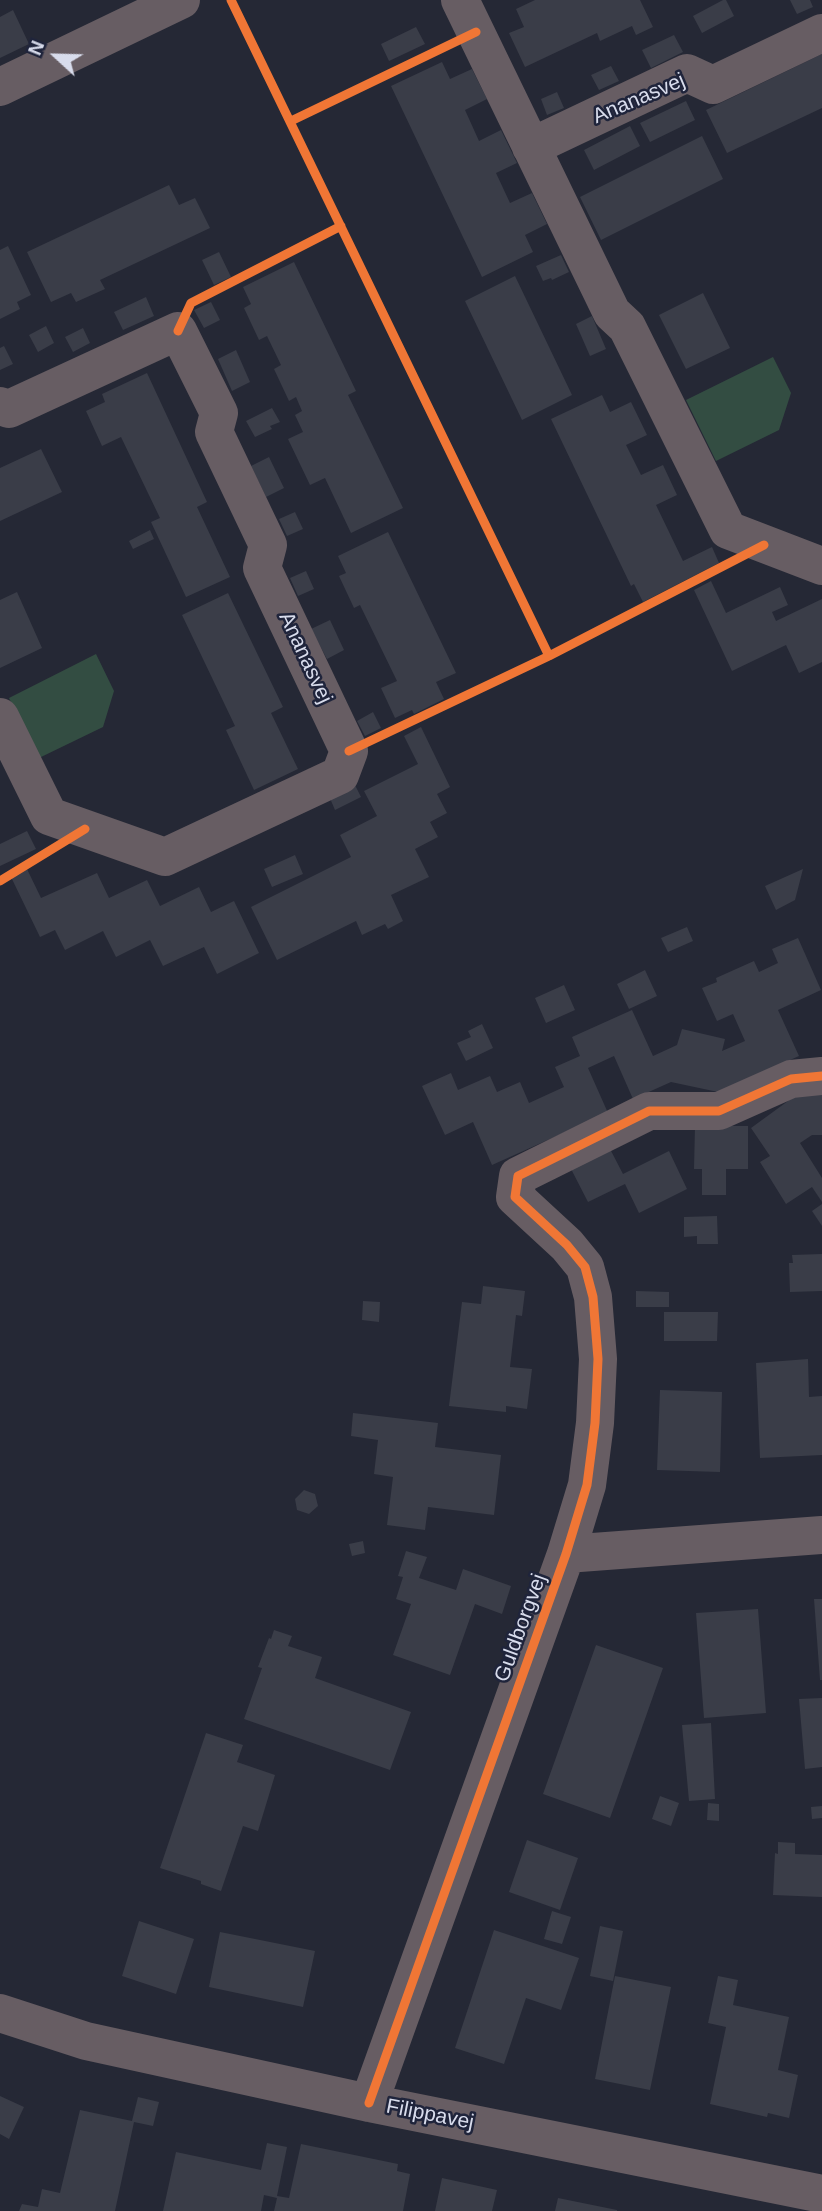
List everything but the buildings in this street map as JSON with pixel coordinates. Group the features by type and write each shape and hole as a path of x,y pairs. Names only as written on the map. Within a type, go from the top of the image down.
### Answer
{"street":[{"path":"0,87 181,0"},
{"path":"460,0 612,313 627,327 728,530 822,566"},
{"name":"Ananasvej","path":"531,147 687,74 713,85 822,33"},
{"name":"Ananasvej","path":"0,406 9,409 178,331 219,413 214,432 268,545 262,568 349,751 340,775 165,857 48,816 0,717"},
{"name":"Guldborgvej","path":"369,2103 566,1554 587,1485 595,1423 598,1359 593,1297 585,1267 567,1245 514,1196 518,1175 649,1111 719,1111 791,1079 822,1076"},
{"name":"Guldborgvej","path":"566,1554 822,1535"},
{"name":"Filippavej","path":"0,2013 86,2041 369,2103 822,2194"}],"green space":[{"path":"773,357 791,393 779,430 716,461 686,400"},
{"path":"96,654 114,691 103,727 39,758 9,698"}],"cycle path":[{"path":"231,0 549,656"},
{"path":"291,121 476,32"},
{"path":"178,331 191,303 341,226"},
{"path":"349,751 549,656 764,545"},
{"path":"0,881 85,829"},
{"path":"369,2103 566,1554 587,1485 595,1423 598,1359 593,1297 585,1267 567,1245 515,1197 518,1176 649,1111 719,1111 791,1079 822,1076"}]}
